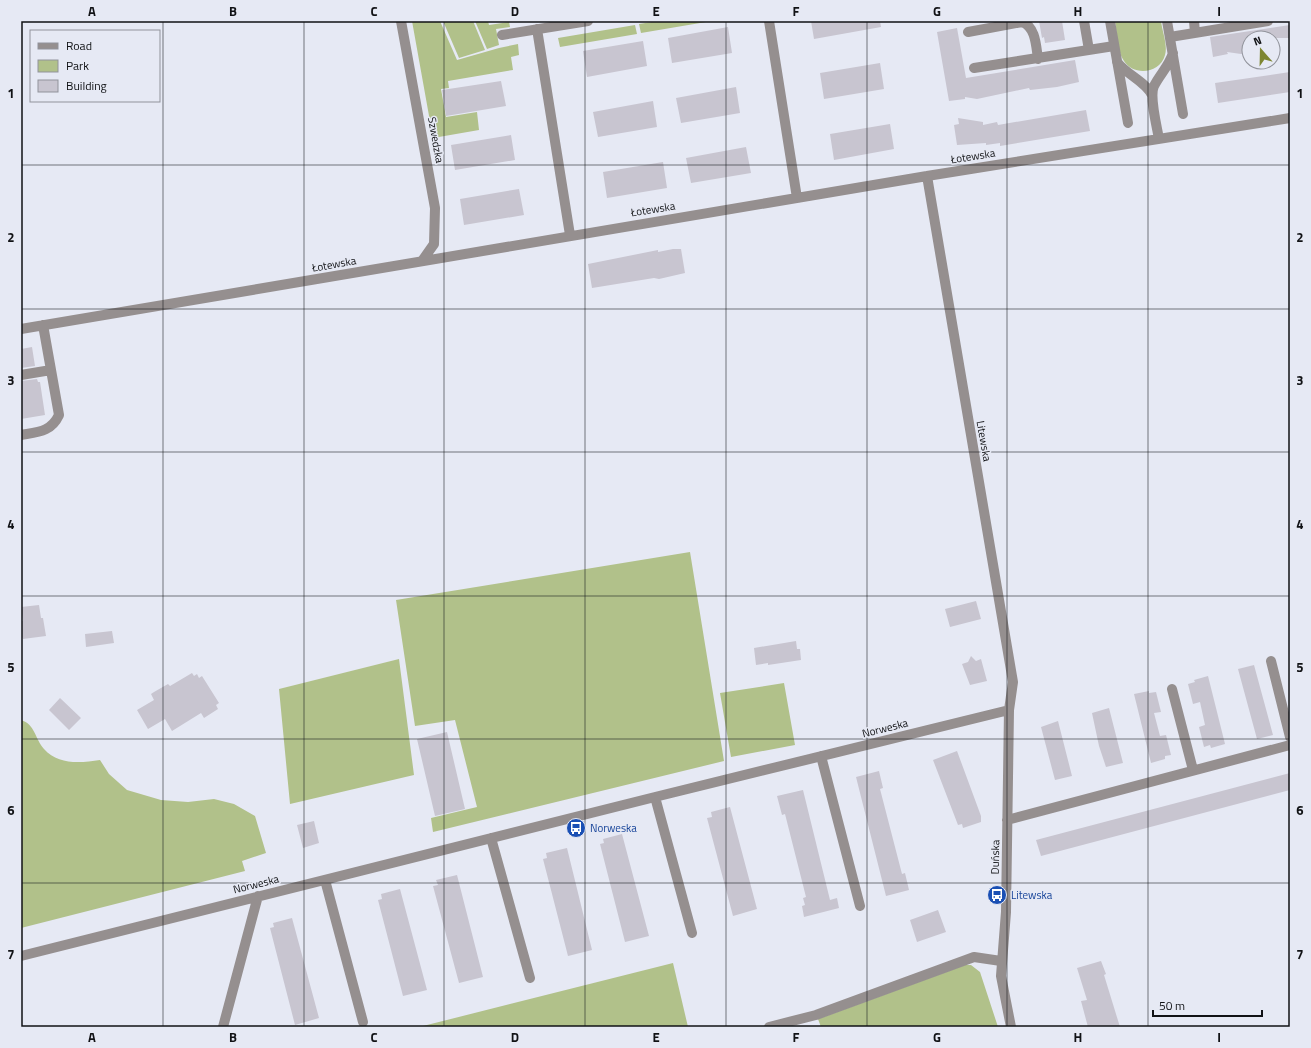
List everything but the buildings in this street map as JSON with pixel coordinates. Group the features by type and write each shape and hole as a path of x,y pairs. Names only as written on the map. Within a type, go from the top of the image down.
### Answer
{"street":[{"name":"Szwedzka","path":"401,21 435,208 434,244 422,261"},
{"path":"502,35 588,21"},
{"path":"769,21 797,198"},
{"path":"1084,21 1089,50"},
{"path":"1110,21 1128,123"},
{"path":"1167,21 1183,114"},
{"path":"1194,21 1195,33"},
{"path":"1170,37 1247,23 1268,21"},
{"path":"968,32 1017,22 1027,23 1033,32 1038,59"},
{"path":"537,30 570,236"},
{"path":"974,68 1114,46"},
{"path":"1159,139 1152,95 1153,87 1170,63 1173,53"},
{"path":"1117,62 1124,71 1148,87 1152,95"},
{"name":"Łotewska","path":"21,329 927,176 1290,118"},
{"name":"Litewska","path":"927,176 1013,682 1009,710"},
{"path":"21,435 51,428 59,415 43,325"},
{"path":"21,375 51,370"},
{"path":"1271,661 1290,736"},
{"path":"1172,689 1193,770"},
{"name":"Norweska","path":"21,956 1009,710"},
{"name":"Duńska","path":"1009,710 1006,912 1002,961 1003,992 1011,1027"},
{"path":"1007,820 1290,745"},
{"path":"821,756 860,906"},
{"path":"655,797 692,933"},
{"path":"490,838 530,978"},
{"path":"325,880 363,1022"},
{"path":"224,1027 258,896"},
{"path":"769,1027 816,1015 974,957 1002,961"}],"green space":[{"path":"412,21 440,21 457,60 518,44 519,55 511,57 513,70 448,81 449,88 441,89 446,117 477,112 479,130 433,138"},
{"path":"443,21 473,21 485,50 459,58"},
{"path":"475,21 488,21 489,25 509,22 510,27 496,29 499,45 487,49"},
{"path":"658,21 712,21 641,33 639,24"},
{"path":"1115,21 1161,21 1166,51 1158,66 1146,71 1140,71 1128,66 1120,52"},
{"path":"635,25 637,34 560,47 558,38"},
{"path":"690,552 724,761 433,832 431,818 477,807 455,720 415,726 396,600"},
{"path":"399,659 414,775 290,804 279,689"},
{"path":"784,683 795,745 731,757 720,693"},
{"path":"21,720 26,722 32,728 44,749 56,758 70,762 100,760 109,774 127,790 161,800 188,802 214,799 234,804 255,816 266,853 242,861 245,871 21,928"},
{"path":"673,963 688,1027 419,1027"},
{"path":"965,965 971,965 980,972 998,1027 821,1027 818,1019"}],"place":[{"name":"Norweska","path":"576,828"},
{"name":"Litewska","path":"997,895"}]}
